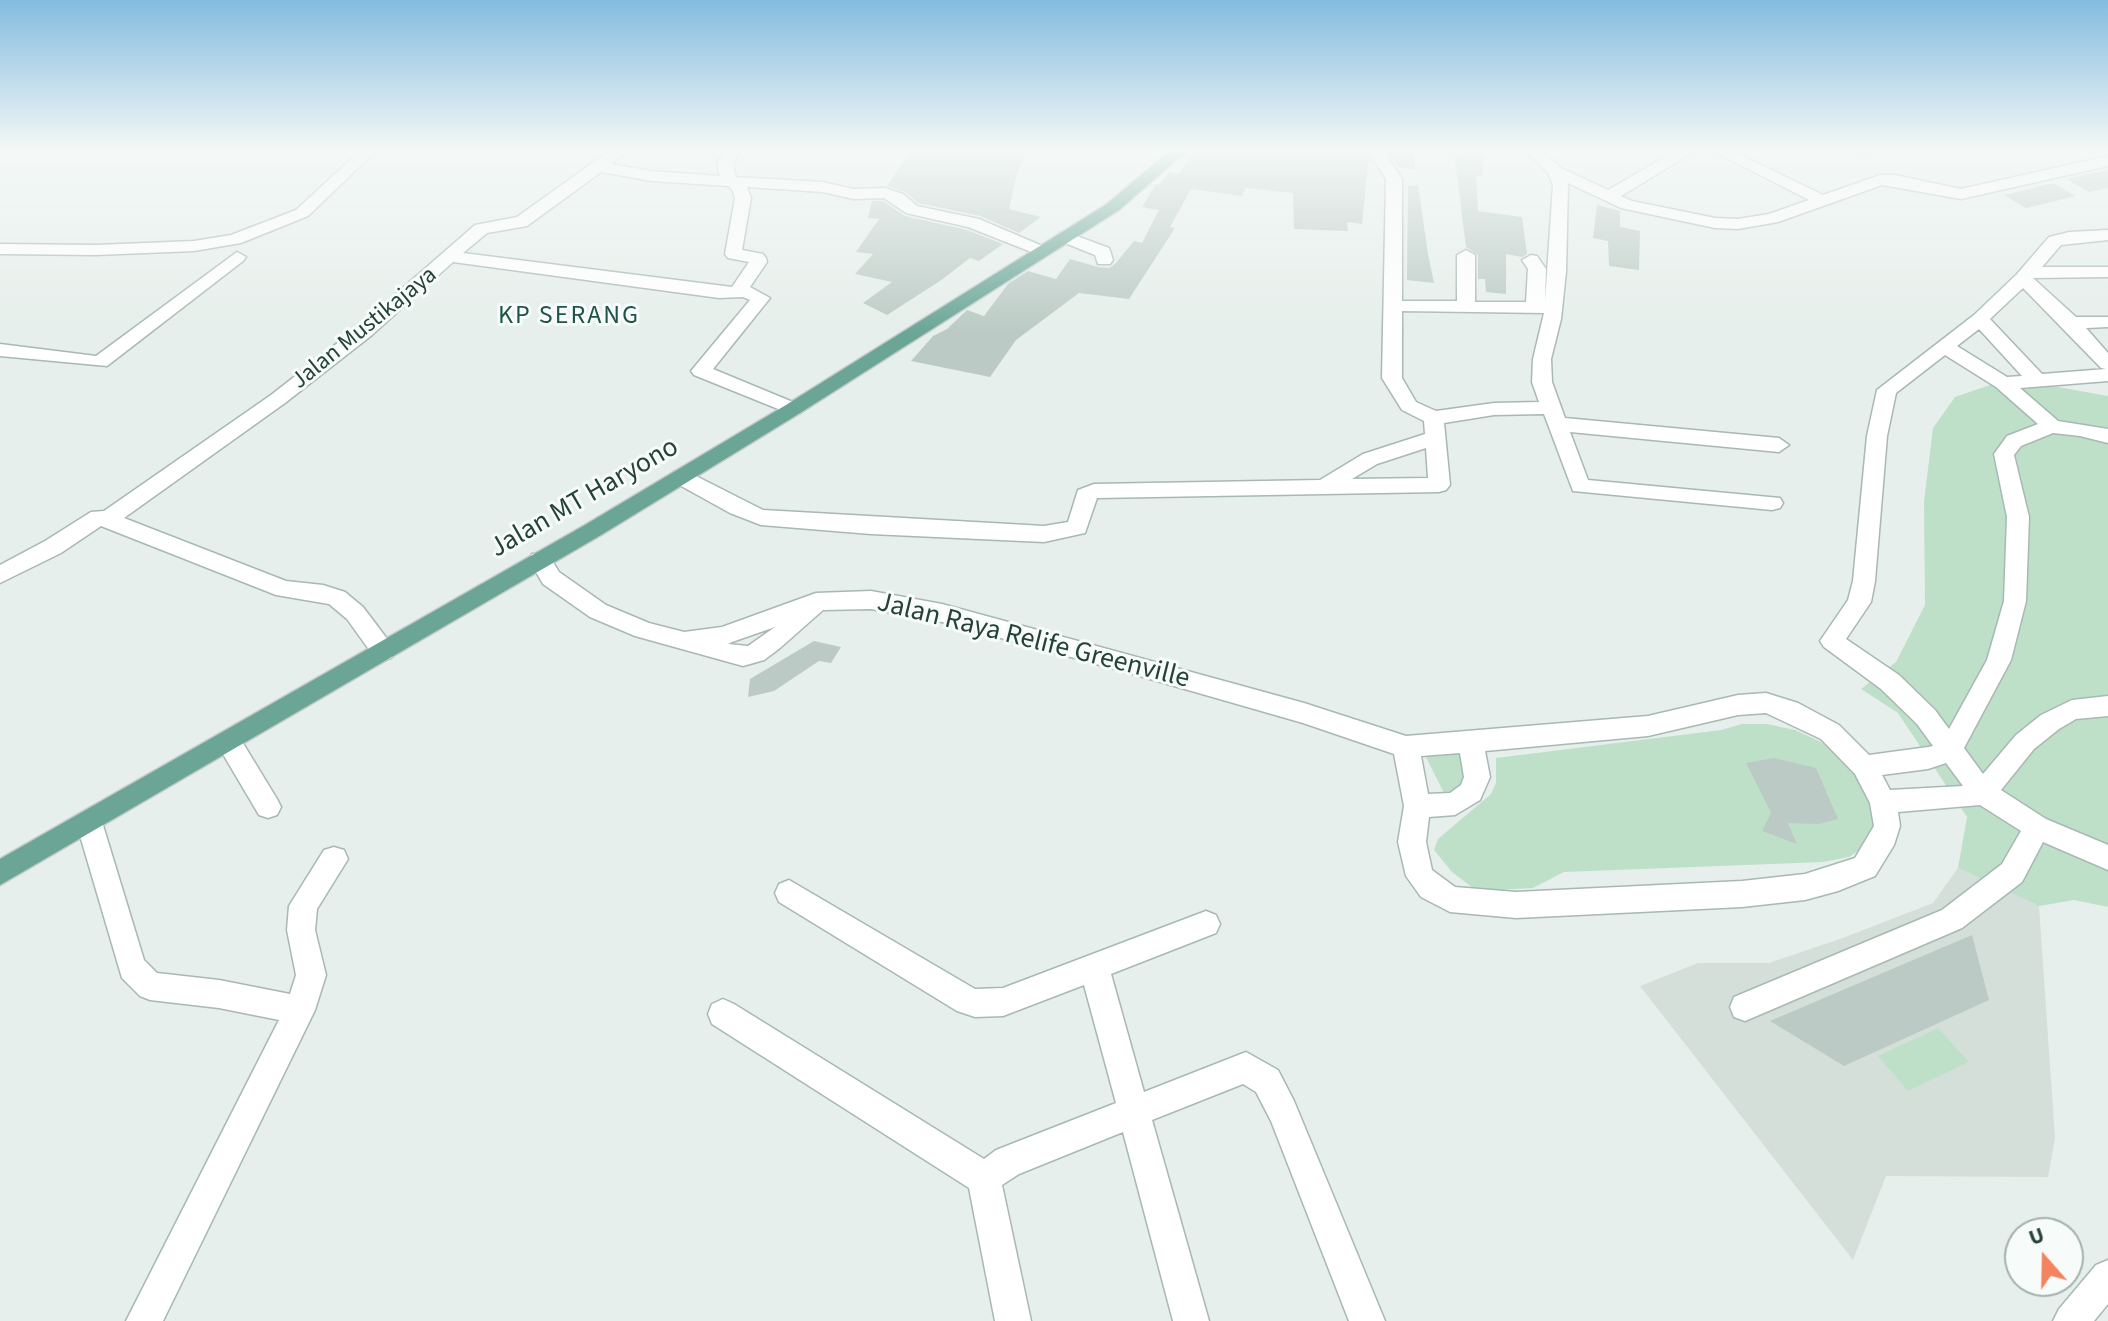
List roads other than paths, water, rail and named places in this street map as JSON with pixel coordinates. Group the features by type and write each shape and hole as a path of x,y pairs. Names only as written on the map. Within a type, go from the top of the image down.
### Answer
{"main road":[{"name":"Jalan MT Haryono","path":"0,873 681,477 1107,211"}],"street":[{"path":"0,249 166,247 235,239 305,211"},
{"name":"Jalan Mustikajaya","path":"0,575 104,518 278,399 365,331 481,229 521,222 536,211"},
{"path":"741,211 734,254 757,258 758,262 742,285 741,292"},
{"path":"915,211 973,223 1045,251"},
{"path":"681,477 761,517 1044,534 1077,528 1085,495 1094,491 1439,485 1434,428 1409,406 1392,378 1394,211"},
{"path":"1557,211 1544,308 1542,382 1580,486 1772,503"},
{"path":"1650,211 1715,223 1738,224 1772,219 1794,211"},
{"path":"2108,235 2055,241 1980,319 1887,390 1877,436 1864,581 1859,602 1832,641 1865,663 1926,717 1939,754 1970,796 2108,858"},
{"path":"1066,237 1103,252 1104,260"},
{"path":"1466,255 1466,306"},
{"path":"0,350 100,362 237,257"},
{"path":"451,257 719,293 756,294 761,298 701,371 793,409"},
{"path":"1531,260 1537,269 1544,308"},
{"path":"2025,275 2108,272"},
{"path":"2025,275 2108,364"},
{"path":"1394,306 1544,308"},
{"path":"1980,319 2036,379"},
{"path":"2071,323 2108,322"},
{"path":"1946,347 2003,383 2053,427"},
{"path":"2003,383 2108,375"},
{"path":"1326,486 1370,459 1434,428 1494,409 1779,445"},
{"path":"1864,766 1939,754 1999,660 2015,601 2018,517 2004,454 2014,441 2053,427 2108,436"},
{"path":"104,518 284,589 323,593 337,598 355,613 383,651"},
{"name":"Jalan Raya Relife Greenville","path":"540,560 551,578 598,611 643,630 684,641 724,636 822,602 871,600 942,613 1304,713 1406,747 1648,726 1738,705 1766,703 1789,710 1830,732 1864,766 1883,802 1887,826 1880,845 1865,867 1838,879 1792,889 1516,905 1450,899 1431,888 1420,876 1412,842 1417,806 1406,747"},
{"path":"1883,802 1970,796 2050,722 2072,710 2108,706"},
{"path":"229,742 268,807"},
{"path":"1417,806 1455,804 1471,792 1477,777 1471,743"},
{"path":"89,822 132,968 150,986 219,994 300,1010"},
{"path":"1745,1007 1952,919 2012,873 2037,827"},
{"path":"144,1321 300,1010 311,975 301,930 303,906 334,859"},
{"path":"789,893 957,997 975,1003 1003,1002 1206,924"},
{"path":"1095,969 1191,1321"},
{"path":"723,1014 984,1178 1013,1321"},
{"path":"984,1178 1008,1162 1246,1067 1267,1081 1302,1155 1367,1321"},
{"path":"2071,1321 2108,1277"}],"district":[{"name":"KP SERANG","path":"569,317"}]}
